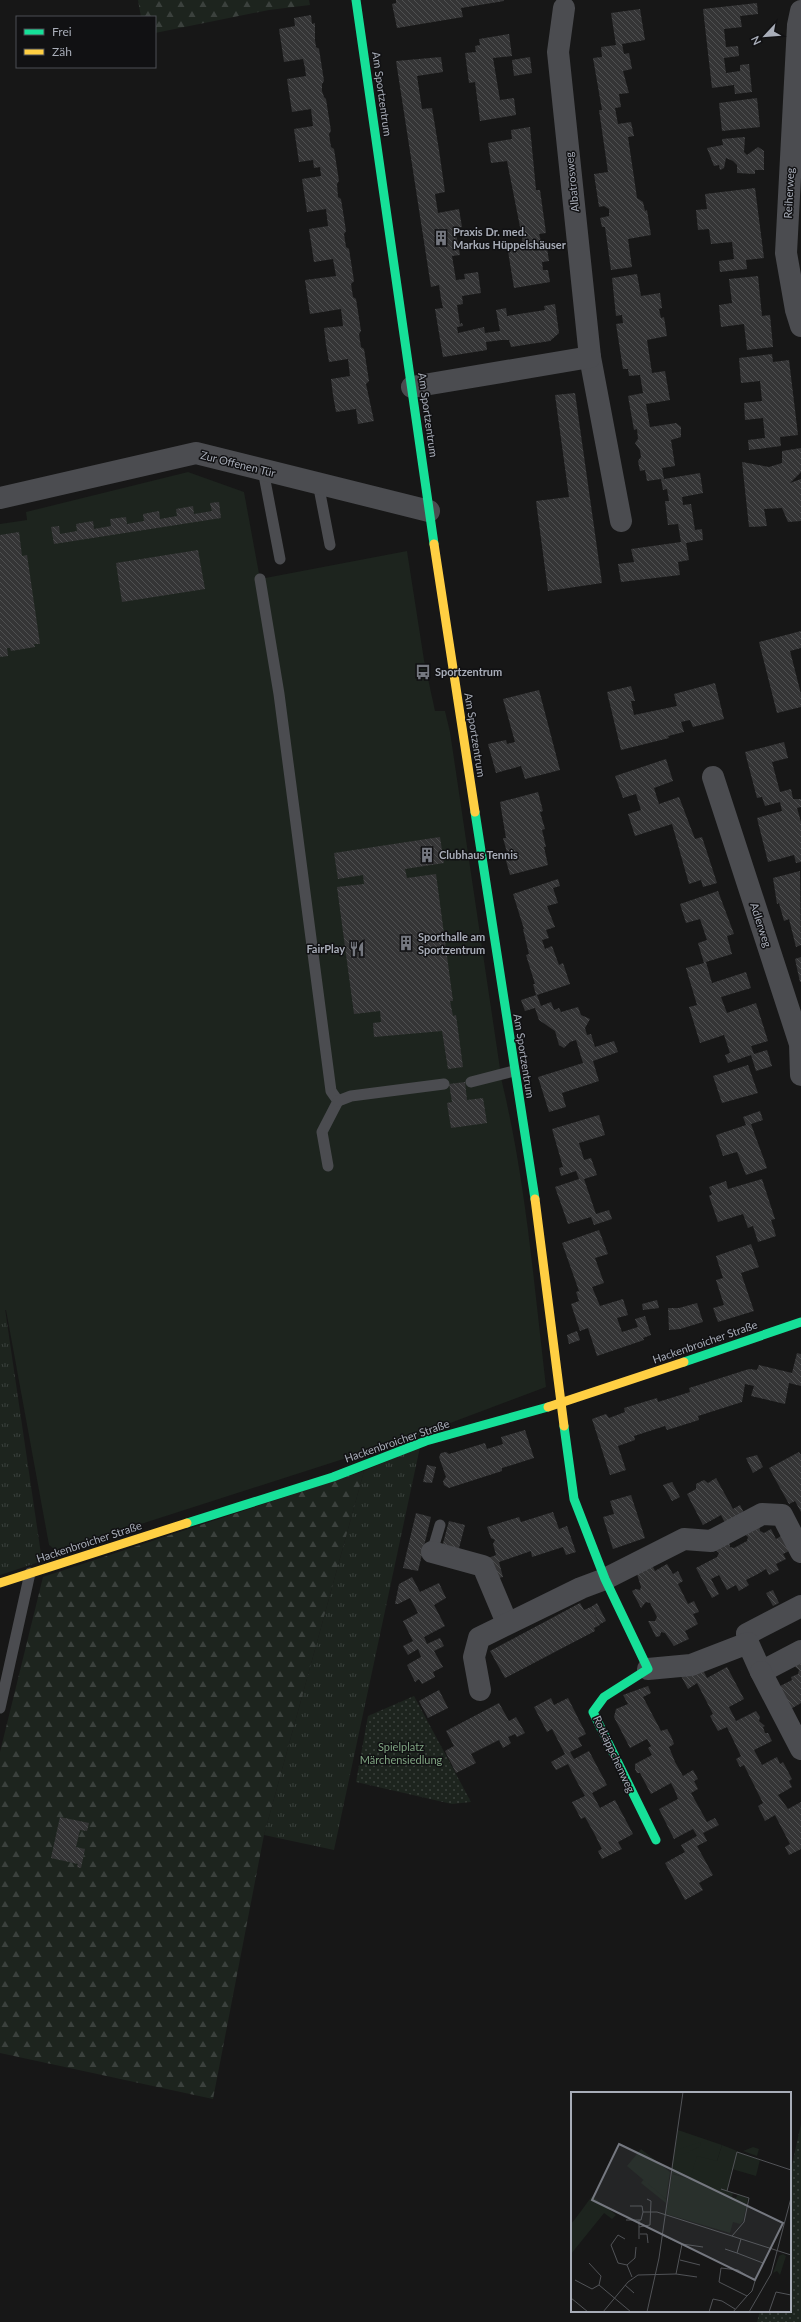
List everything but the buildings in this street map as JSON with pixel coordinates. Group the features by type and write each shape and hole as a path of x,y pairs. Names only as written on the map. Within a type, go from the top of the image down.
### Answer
{"street":[{"name":"Am Sportzentrum","path":"356,0 429,511 514,1071 533,1186 562,1403"},
{"name":"Albatrosweg","path":"563,4 558,52 590,357 622,521"},
{"name":"Reiherweg","path":"801,11 798,25 786,252 796,310 801,326"},
{"path":"412,387 590,357"},
{"name":"Zur Offenen Tür","path":"0,498 196,453 429,511"},
{"name":"Adlerweg","path":"713,777 800,1044 801,1075"},
{"name":"Hackenbroicher Straße","path":"0,1583 333,1477 426,1442 562,1403 801,1322"},
{"path":"562,1403 574,1499 605,1579 648,1669 691,1665 748,1643"},
{"path":"480,1690 474,1657 479,1638 580,1588 605,1579 684,1538 711,1541 762,1514 782,1515 801,1552"},
{"path":"432,1552 483,1566 507,1623"},
{"path":"801,1606 747,1634 748,1643 761,1672 801,1749"},
{"path":"761,1672 801,1651"},
{"name":"Rotkäppchenweg","path":"648,1669 604,1697 593,1712 656,1840"}],"lane":[{"path":"263,470 280,560"},
{"path":"318,484 330,545"},
{"path":"260,579 280,701 331,1091 338,1101"},
{"path":"471,1082 514,1071"},
{"path":"328,1166 322,1132 338,1101 351,1096 444,1084"},
{"path":"432,1552 440,1525"},
{"path":"0,1708 30,1573"}],"green space":[{"path":"138,0 309,0 310,5 269,10 156,33 156,16 141,16"},
{"path":"188,472 244,492 260,579 407,551 424,660 435,711 445,711 450,732 502,1082 523,1196 546,1387 421,1434 57,1551 49,1545 6,1310 0,1310 0,524 27,520 26,512"},
{"path":"5,1309 42,1561 0,1575 0,1310"},
{"path":"420,1447 334,1850 264,1835 364,1471"},
{"path":"364,1471 264,1835 213,2099 0,2053 0,1752 43,1577"},
{"name":"Spielplatz Märchensiedlung","path":"414,1696 471,1802 452,1804 356,1782 368,1716"},
{"path":"801,2124 801,2322 757,2322 760,2312 791,2312 791,2169"}],"traffic: fast":[{"path":"356,0 434,544"},
{"path":"475,812 535,1199"},
{"path":"684,1362 801,1322"},
{"path":"187,1523 333,1477 426,1441 548,1407"},
{"path":"564,1426 574,1499 605,1579 648,1669 604,1697 593,1712 656,1840"}],"traffic: slow":[{"path":"434,544 475,812"},
{"path":"535,1199 564,1426"},
{"path":"548,1407 684,1362"},
{"path":"0,1583 187,1523"}],"place":[{"name":"Praxis Dr. med. Markus Hüppelshäuser","path":"441,238"},
{"name":"Sportzentrum","path":"423,672"},
{"name":"Clubhaus Tennis","path":"427,855"},
{"name":"Sporthalle am Sportzentrum","path":"406,943"},
{"name":"FairPlay","path":"357,949"}]}
